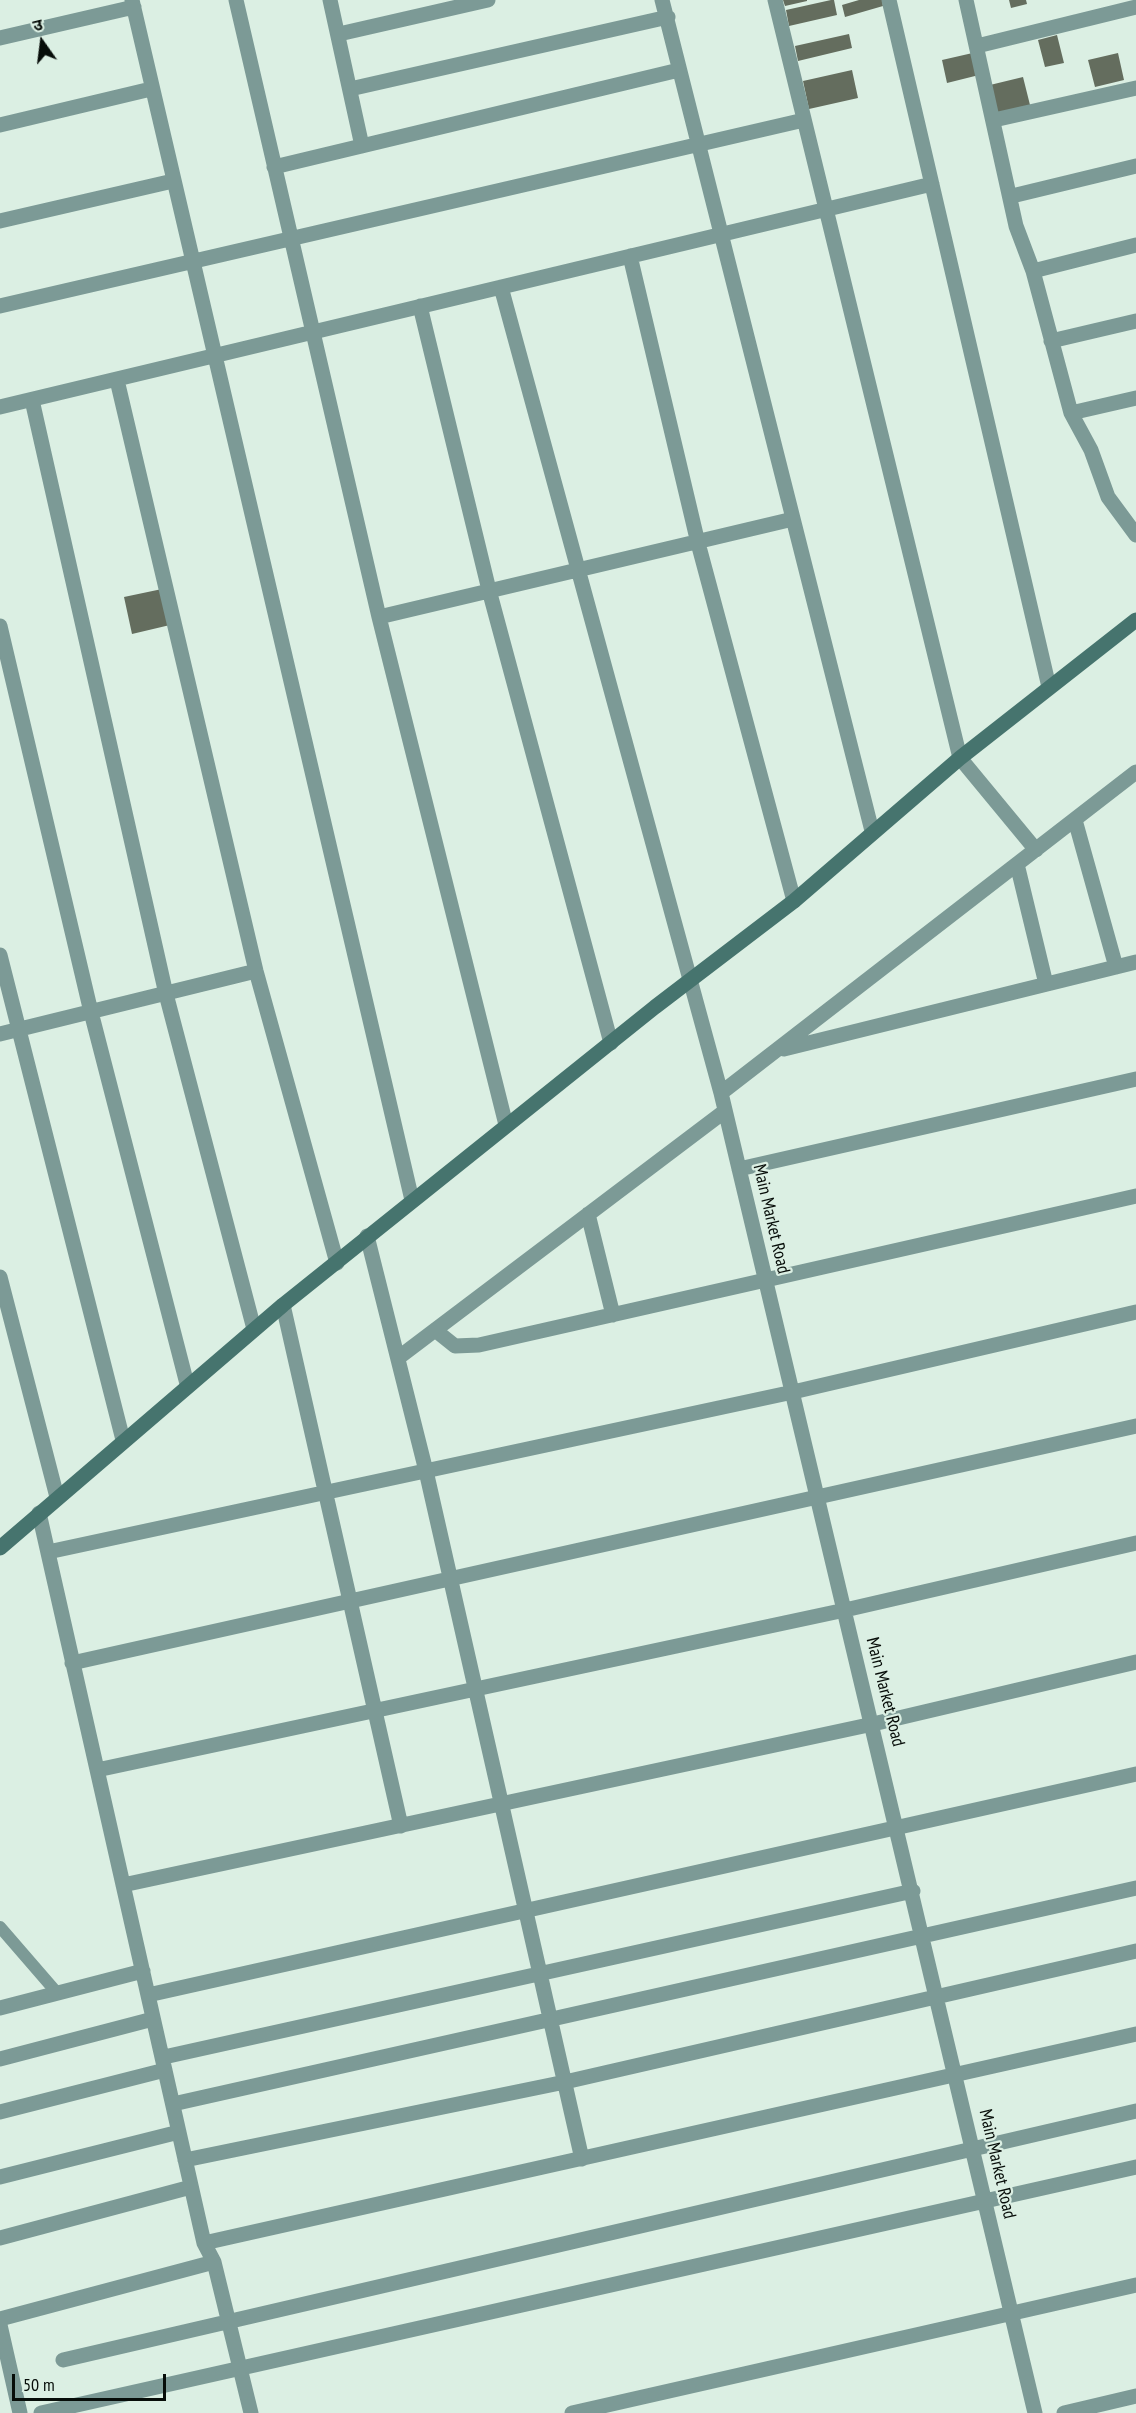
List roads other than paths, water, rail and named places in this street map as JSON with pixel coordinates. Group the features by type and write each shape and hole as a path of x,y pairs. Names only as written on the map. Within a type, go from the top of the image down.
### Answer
{"street":[{"path":"236,0 379,617 506,1125"},
{"path":"330,0 362,146"},
{"path":"339,34 488,0"},
{"path":"662,0 872,831"},
{"path":"775,0 960,758 1036,850"},
{"path":"890,0 1049,687"},
{"path":"966,0 1012,196 1016,226 1033,271 1071,413 1091,450 1108,497 1136,535"},
{"path":"0,38 133,4 412,1200"},
{"path":"976,46 1136,8"},
{"path":"350,90 668,17"},
{"path":"274,167 679,70"},
{"path":"994,120 1136,88"},
{"path":"0,125 151,89"},
{"path":"0,306 804,120"},
{"path":"1012,196 1136,166"},
{"path":"0,221 173,181"},
{"path":"0,407 932,184"},
{"path":"1033,271 1136,245"},
{"path":"630,256 698,543 794,900"},
{"name":"Main Market Road","path":"501,287 721,1093 924,1936 1035,2413"},
{"path":"420,306 489,590 611,1043"},
{"path":"1051,341 1136,321"},
{"path":"117,380 256,971 337,1263"},
{"path":"1071,413 1136,398"},
{"path":"32,400 166,994 254,1329"},
{"path":"379,617 793,519"},
{"path":"1,1543 39,1513 187,1384 337,1263 367,1236 794,900 960,758 1136,620"},
{"path":"0,626 91,1012 187,1384"},
{"path":"721,1093 1136,772"},
{"path":"1075,820 1116,967"},
{"path":"1017,864 1046,984"},
{"path":"0,956 123,1440"},
{"path":"778,1050 1136,962"},
{"path":"0,1034 256,971"},
{"path":"739,1169 1136,1079"},
{"path":"398,1358 725,1111"},
{"path":"435,1330 447,1342 464,1347 766,1281 1136,1196"},
{"path":"588,1214 613,1315"},
{"path":"367,1236 426,1471 582,2159"},
{"path":"0,1277 57,1497"},
{"path":"283,1305 401,1826"},
{"path":"48,1552 793,1392 1136,1312"},
{"path":"72,1663 818,1499 1136,1426"},
{"path":"39,1513 204,2243 214,2262 251,2413"},
{"path":"97,1770 845,1610 1136,1543"},
{"path":"123,1886 873,1724 1136,1662"},
{"path":"148,1995 1136,1774"},
{"path":"173,2104 1136,1888"},
{"path":"0,2112 164,2064 913,1890"},
{"path":"185,2160 565,2082 1136,1951"},
{"path":"0,2008 142,1971"},
{"path":"0,2059 153,2019"},
{"path":"204,2243 1136,2034"},
{"path":"63,2360 1136,2111"},
{"path":"0,2177 179,2132"},
{"path":"41,2413 1136,2167"},
{"path":"0,2238 191,2187"},
{"path":"0,2319 214,2262"},
{"path":"573,2413 1136,2285"},
{"path":"0,2325 20,2413"},
{"path":"1064,2413 1136,2396"}],"lane":[{"path":"0,1927 58,1994"}]}
